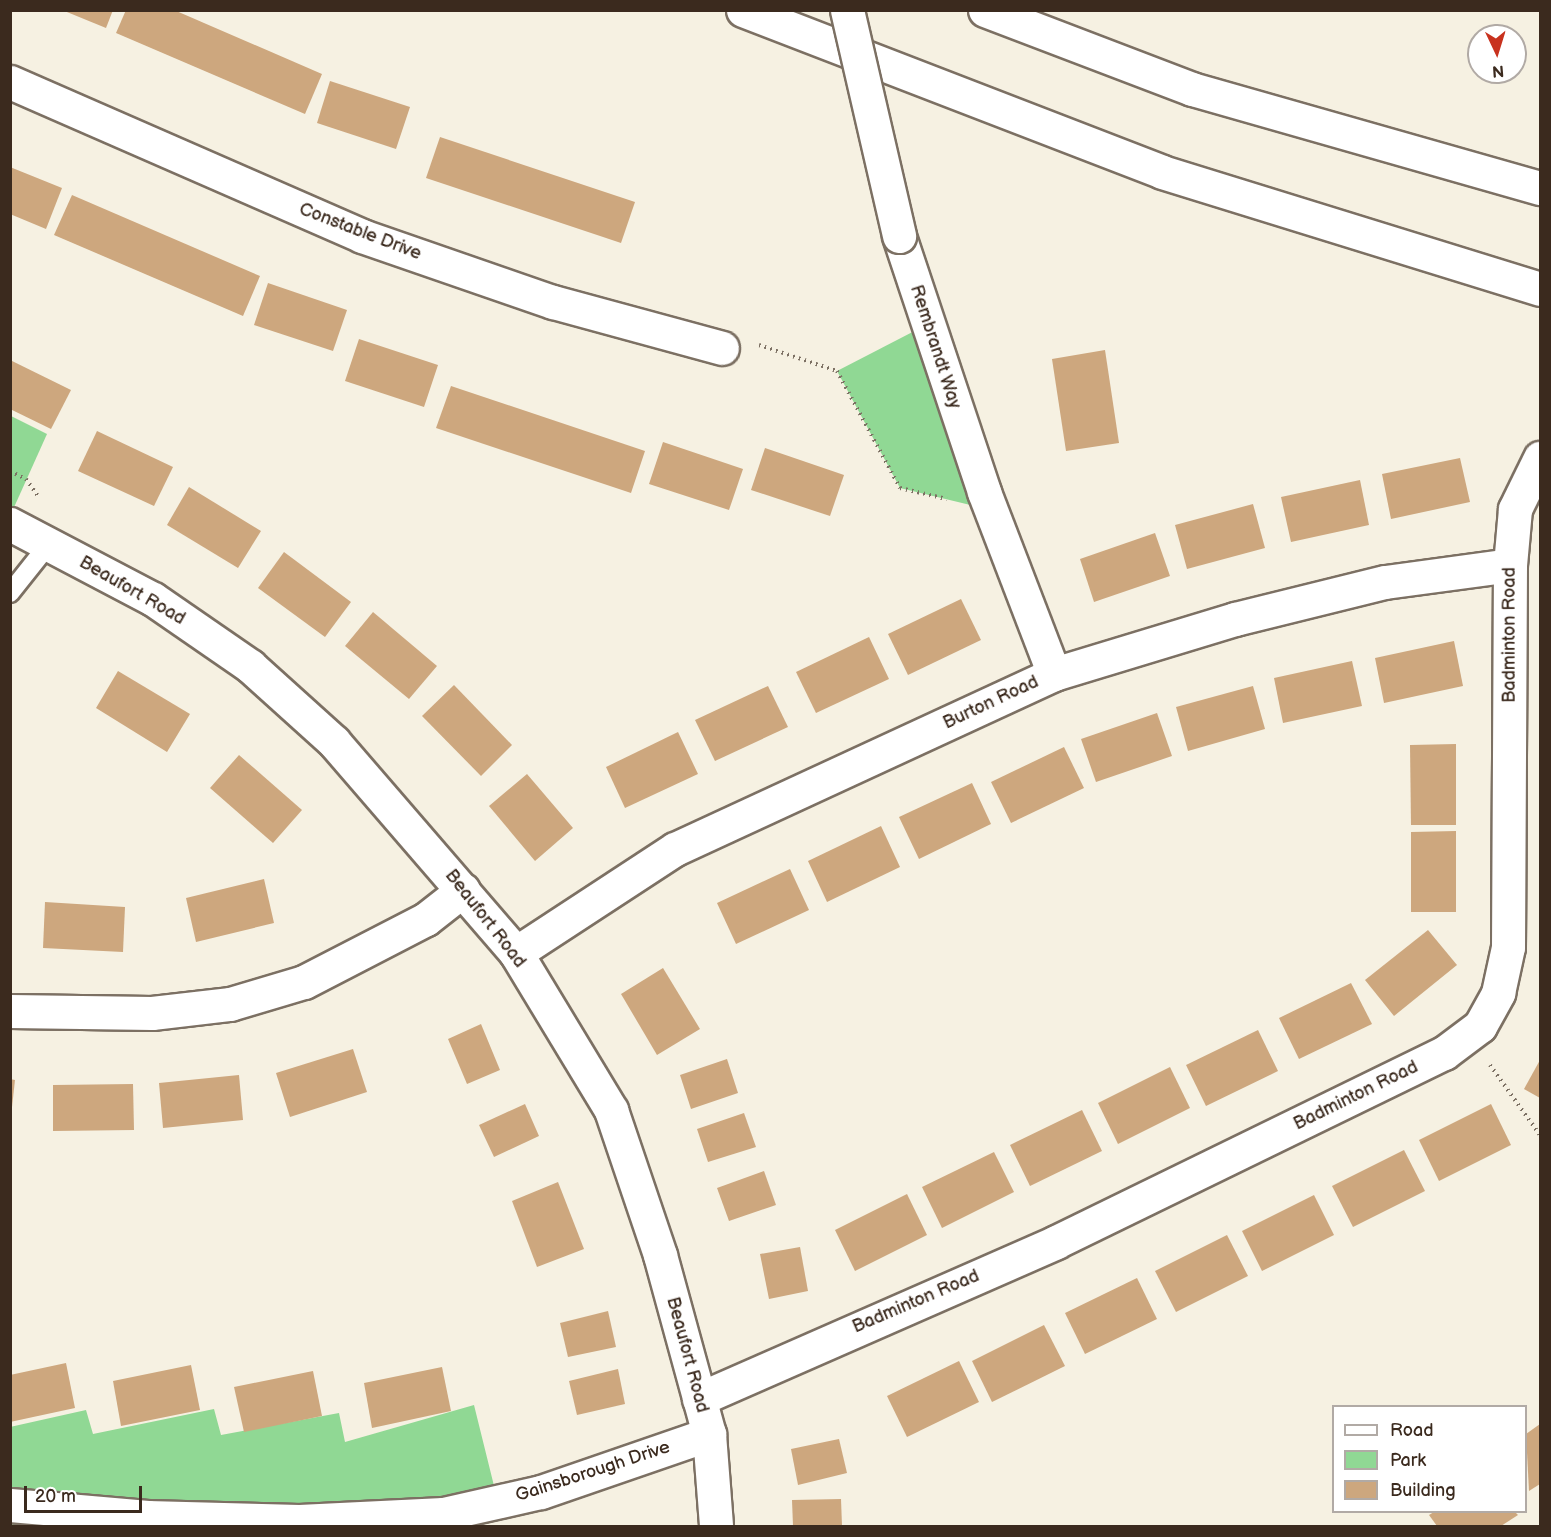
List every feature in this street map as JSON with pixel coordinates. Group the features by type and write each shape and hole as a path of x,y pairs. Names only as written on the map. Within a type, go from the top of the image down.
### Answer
{"main road":[{"path":"743,10 1162,172 1540,289"},
{"name":"Rembrandt Way","path":"847,10 899,236 991,510 1054,674"},
{"path":"985,10 1192,89 1540,188"},
{"name":"Constable Drive","path":"10,82 362,236 553,302 722,348"},
{"path":"1494,273 1540,284"},
{"name":"Badminton Road","path":"699,1399 1056,1242 1444,1053 1480,1026 1498,993 1508,947 1510,565 1515,509 1540,458"},
{"name":"Beaufort Road","path":"10,524 153,599 250,666 334,742 516,953 610,1110 660,1255 709,1434 716,1527"},
{"name":"Burton Road","path":"516,953 675,849 1054,674 1235,619 1385,582 1510,565"},
{"path":"10,1011 152,1013 230,1004 304,982 426,919 463,890"},
{"name":"Gainsborough Drive","path":"10,1505 147,1517 299,1521 442,1514 541,1492 709,1434"}],"lane":[{"path":"10,593 49,544"}],"path":[{"path":"722,348 743,339 837,371 900,488 991,510"},
{"path":"10,471 26,479 40,498"},
{"path":"1469,1035 1540,1136"}],"green space":[{"path":"928,324 991,510 900,488 837,371"},
{"path":"11,416 47,434 11,514"},
{"path":"474,1405 498,1502 431,1526 11,1526 10,1427 86,1410 93,1434 214,1409 221,1435 339,1413 345,1442"}],"building":[{"path":"62,10 113,10 106,28"},
{"path":"126,10 174,10 322,74 305,114 116,33"},
{"path":"330,81 410,107 396,149 317,123"},
{"path":"440,137 635,202 621,243 426,178"},
{"path":"10,167 62,188 46,229 10,214"},
{"path":"72,195 260,276 243,316 54,235"},
{"path":"268,283 347,310 333,351 254,325"},
{"path":"359,339 438,365 424,407 345,381"},
{"path":"1105,350 1119,443 1066,451 1052,359"},
{"path":"10,360 71,390 51,429 10,409"},
{"path":"451,386 645,451 631,493 436,428"},
{"path":"97,431 173,467 154,506 78,471"},
{"path":"663,442 743,469 729,510 649,484"},
{"path":"765,448 844,475 830,516 751,490"},
{"path":"1460,458 1470,502 1391,519 1382,474"},
{"path":"1360,480 1369,525 1291,542 1281,497"},
{"path":"189,487 261,531 238,568 167,525"},
{"path":"1253,504 1265,548 1187,569 1175,525"},
{"path":"1155,533 1170,576 1094,602 1080,559"},
{"path":"284,552 351,602 325,637 258,588"},
{"path":"961,599 981,640 908,675 888,634"},
{"path":"373,612 437,666 409,699 345,646"},
{"path":"869,637 889,679 816,713 796,672"},
{"path":"1454,641 1463,686 1384,703 1375,658"},
{"path":"1352,661 1362,706 1283,723 1274,678"},
{"path":"118,671 190,714 167,752 96,708"},
{"path":"454,685 512,745 481,776 422,716"},
{"path":"768,686 788,727 715,761 695,720"},
{"path":"1253,686 1265,729 1188,751 1176,707"},
{"path":"1157,713 1172,756 1096,782 1081,739"},
{"path":"678,732 698,774 625,808 606,767"},
{"path":"1456,744 1456,825 1411,825 1410,745"},
{"path":"1064,747 1084,788 1011,823 991,782"},
{"path":"239,755 302,810 273,843 210,788"},
{"path":"527,774 573,828 535,861 489,806"},
{"path":"972,783 991,824 919,859 899,817"},
{"path":"881,826 900,867 827,902 808,861"},
{"path":"1456,831 1456,912 1411,912 1411,832"},
{"path":"790,869 809,910 736,944 717,903"},
{"path":"264,879 274,923 196,942 186,898"},
{"path":"45,902 125,907 123,952 43,948"},
{"path":"1428,930 1457,965 1394,1016 1365,980"},
{"path":"663,968 700,1029 657,1055 621,994"},
{"path":"1351,983 1372,1024 1299,1059 1279,1018"},
{"path":"481,1024 500,1070 467,1084 448,1039"},
{"path":"1258,1030 1278,1071 1206,1106 1186,1065"},
{"path":"353,1049 367,1092 290,1117 276,1073"},
{"path":"727,1059 738,1093 691,1109 680,1075"},
{"path":"1540,1060 1540,1098 1524,1089"},
{"path":"1170,1067 1190,1108 1118,1144 1098,1103"},
{"path":"239,1075 243,1120 163,1128 159,1083"},
{"path":"10,1079 15,1080 12,1107 10,1107"},
{"path":"133,1084 134,1130 53,1131 53,1085"},
{"path":"525,1104 539,1136 494,1157 479,1125"},
{"path":"1491,1104 1511,1145 1439,1181 1419,1140"},
{"path":"1082,1110 1102,1151 1030,1186 1010,1145"},
{"path":"744,1113 756,1147 708,1162 697,1129"},
{"path":"1404,1150 1425,1191 1353,1227 1332,1186"},
{"path":"994,1152 1014,1192 942,1228 922,1187"},
{"path":"764,1171 776,1205 729,1221 717,1188"},
{"path":"558,1182 584,1249 537,1267 512,1201"},
{"path":"907,1194 927,1235 855,1271 835,1230"},
{"path":"1314,1195 1334,1235 1262,1271 1242,1231"},
{"path":"1227,1235 1248,1276 1176,1312 1155,1271"},
{"path":"800,1247 808,1291 769,1299 760,1254"},
{"path":"1137,1278 1157,1319 1085,1354 1065,1313"},
{"path":"608,1311 616,1347 568,1357 560,1323"},
{"path":"1044,1325 1065,1366 992,1402 972,1361"},
{"path":"959,1361 979,1402 907,1437 887,1396"},
{"path":"66,1363 75,1408 10,1422 10,1375"},
{"path":"191,1365 200,1410 121,1426 113,1381"},
{"path":"442,1367 451,1411 372,1428 364,1383"},
{"path":"618,1369 625,1404 577,1415 569,1381"},
{"path":"313,1371 322,1416 244,1432 234,1387"},
{"path":"1540,1424 1540,1484 1529,1491 1527,1453 1527,1433"},
{"path":"839,1439 847,1473 798,1485 791,1449"},
{"path":"841,1499 842,1526 793,1526 792,1500"},
{"path":"1432,1513 1516,1513 1518,1515 1501,1526 1437,1526 1429,1515"}]}
